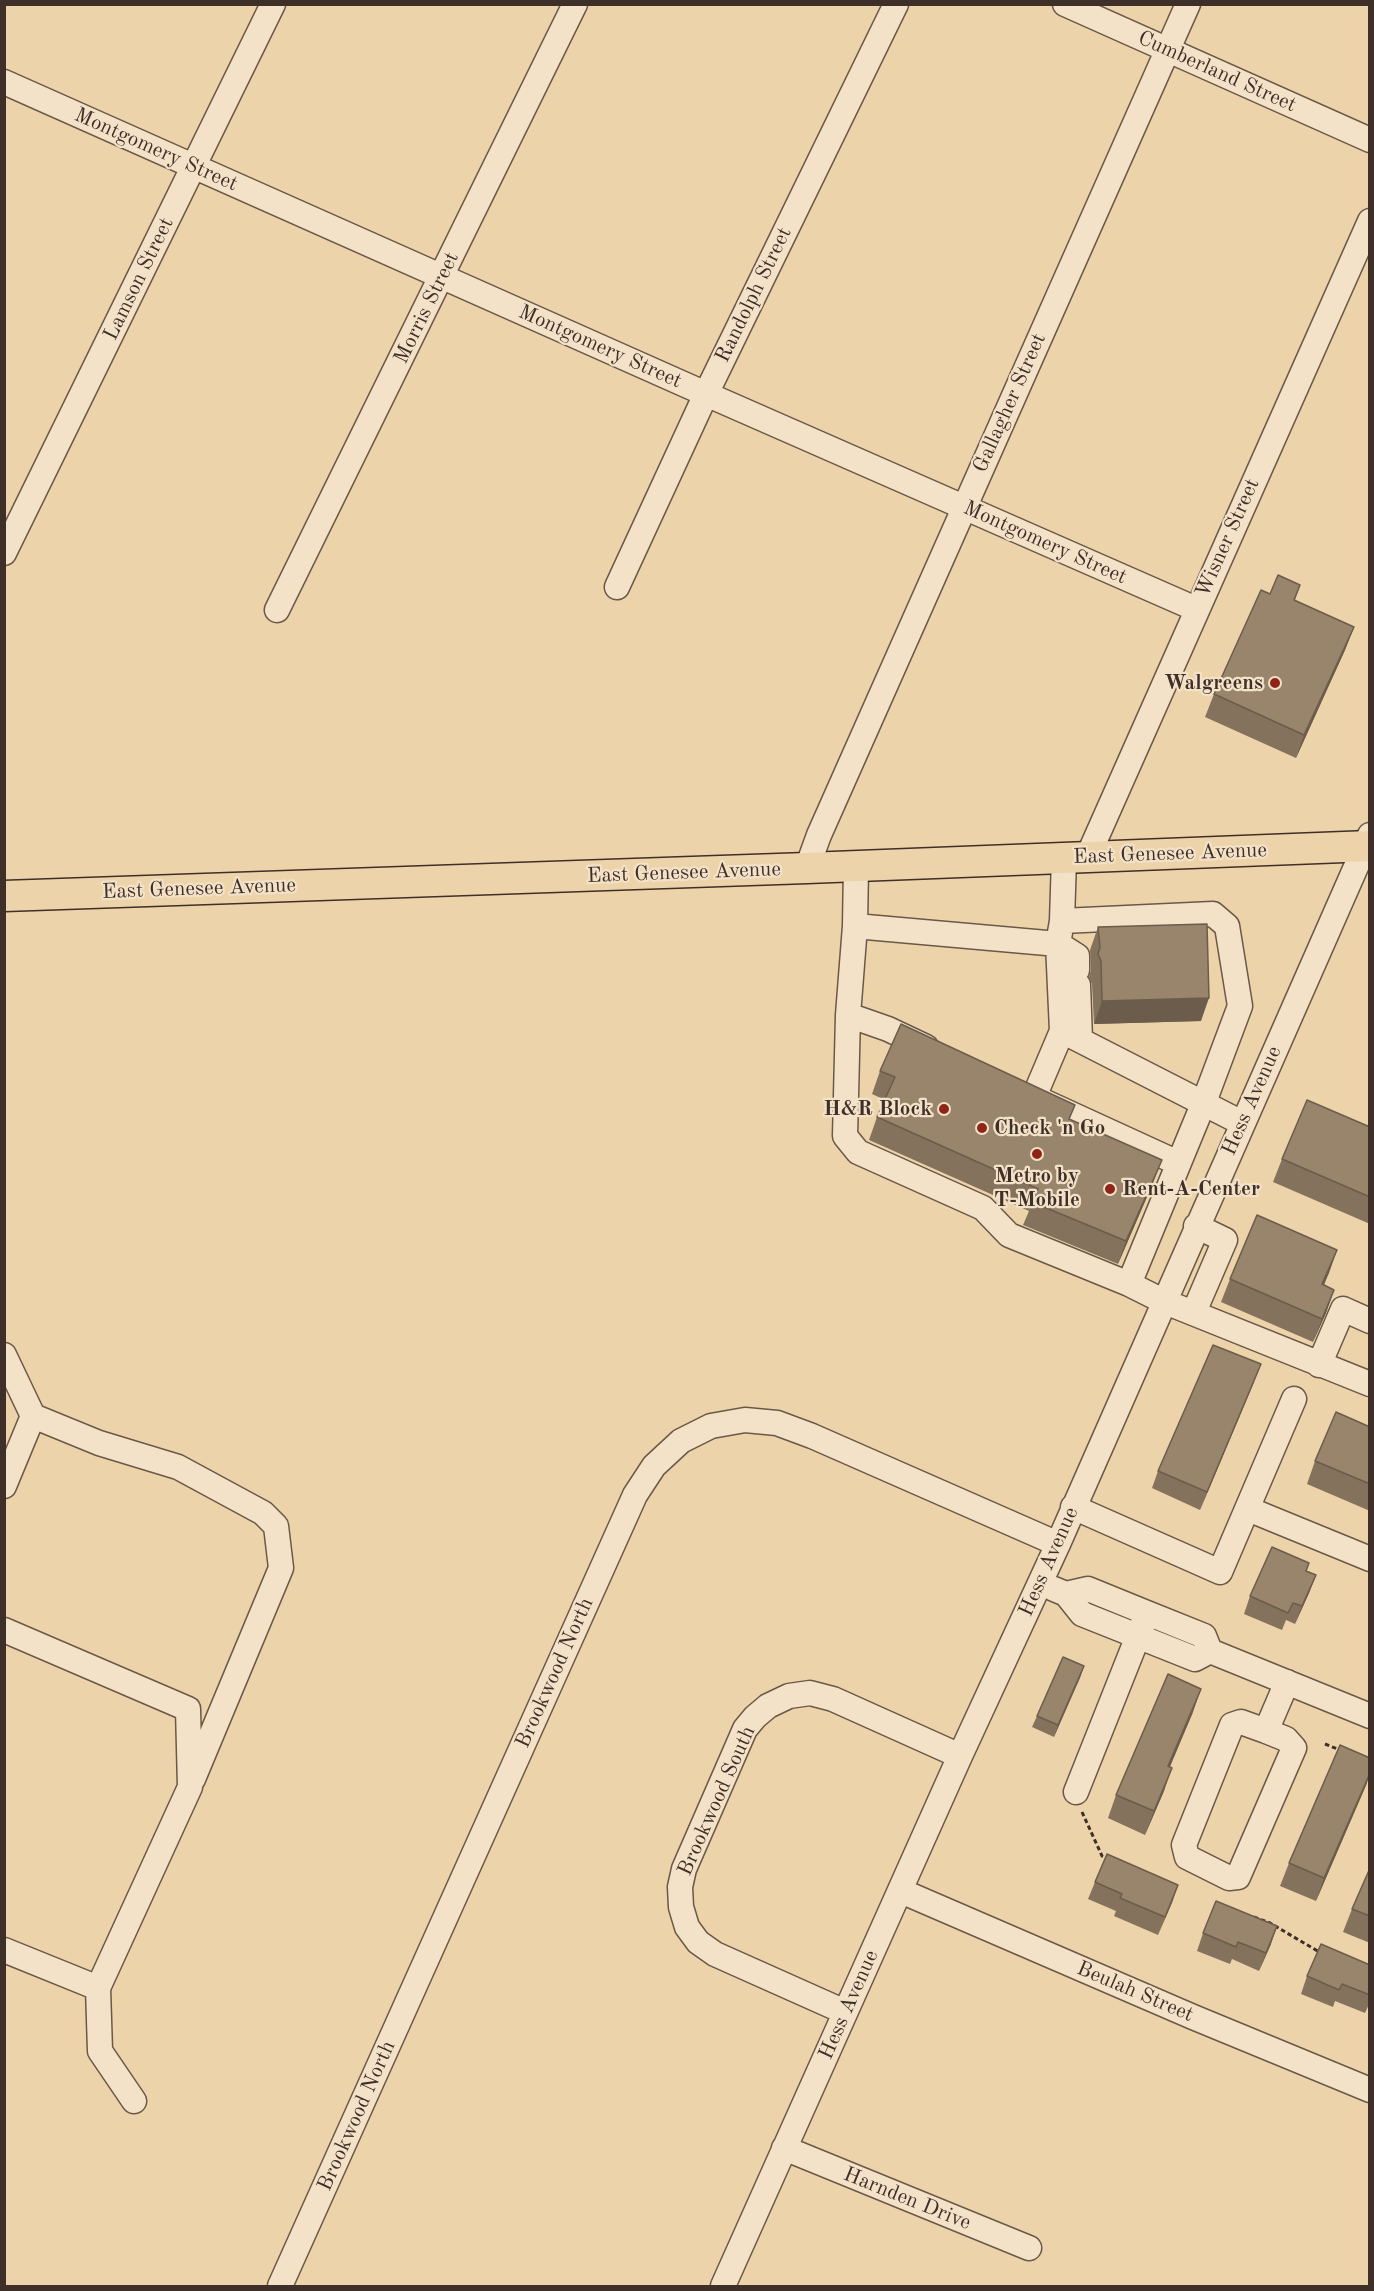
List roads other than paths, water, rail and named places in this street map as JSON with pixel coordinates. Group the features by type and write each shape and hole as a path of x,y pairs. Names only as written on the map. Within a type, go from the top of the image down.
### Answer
{"main road":[{"name":"East Genesee Avenue","path":"4,896 807,868 1368,842"}],"street":[{"name":"Lamson Street","path":"4,553 273,4"},
{"name":"Morris Street","path":"277,610 443,277 575,4"},
{"name":"Randolph Street","path":"616,587 706,394 896,4"},
{"name":"Cumberland Street","path":"1065,4 1370,140"},
{"name":"Gallagher Street","path":"807,868 819,835 1188,4"},
{"name":"Montgomery Street","path":"4,82 1196,609"},
{"name":"Wisner Street","path":"1076,857 1196,609 1370,221"},
{"name":"Hess Avenue","path":"723,2286 960,1756 1058,1544 1163,1300 1368,842"},
{"path":"1071,1035 1060,932 1076,857"},
{"path":"856,866 855,926 848,1015 845,1136 858,1152 983,1208 1009,1236 1370,1384"},
{"path":"855,926 1060,932 1213,914 1227,926 1240,1006 1204,1102 1129,1284"},
{"path":"1060,932 1077,956 1071,1035 1025,1092 1178,1162"},
{"path":"848,1015 888,1029 949,1057"},
{"path":"1071,1035 1242,1123"},
{"path":"1194,1312 1225,1240 1196,1226"},
{"path":"1319,1365 1343,1309 1370,1321"},
{"path":"4,1355 33,1416 99,1443 178,1467 263,1513 276,1526 281,1568 190,1787 98,1988 100,2051 134,2101"},
{"path":"1074,1507 1220,1572 1294,1399"},
{"path":"4,1486 33,1416"},
{"name":"Brookwood North","path":"280,2286 635,1495 654,1466 681,1441 711,1426 745,1420 777,1423 822,1440 1058,1544"},
{"path":"1248,1509 1370,1559"},
{"path":"1040,1582 1066,1594 1082,1614 1194,1659 1210,1651"},
{"path":"1066,1594 1088,1589 1204,1636 1210,1651 1370,1716"},
{"path":"1078,1801 1147,1613"},
{"path":"4,1630 188,1709 190,1787"},
{"path":"1266,1731 1287,1682"},
{"name":"Brookwood South","path":"845,2012 716,1954 698,1942 687,1927 681,1907 680,1887 684,1869 740,1740 755,1717 768,1706 789,1696 810,1693 833,1699 960,1756"},
{"path":"1241,1722 1266,1731 1286,1739 1294,1748 1238,1877 1229,1878 1187,1857 1184,1845 1233,1725 1241,1722"},
{"name":"Beulah Street","path":"901,1892 1370,2090"},
{"path":"4,1950 98,1988"},
{"name":"Harnden Drive","path":"784,2148 1029,2248"}],"place":[{"name":"Walgreens","path":"1275,683"},
{"name":"H&R Block","path":"944,1109"},
{"name":"Check 'n Go","path":"982,1128"},
{"name":"Metro by T-Mobile","path":"1037,1154"},
{"name":"Rent-A-Center","path":"1110,1189"}]}
